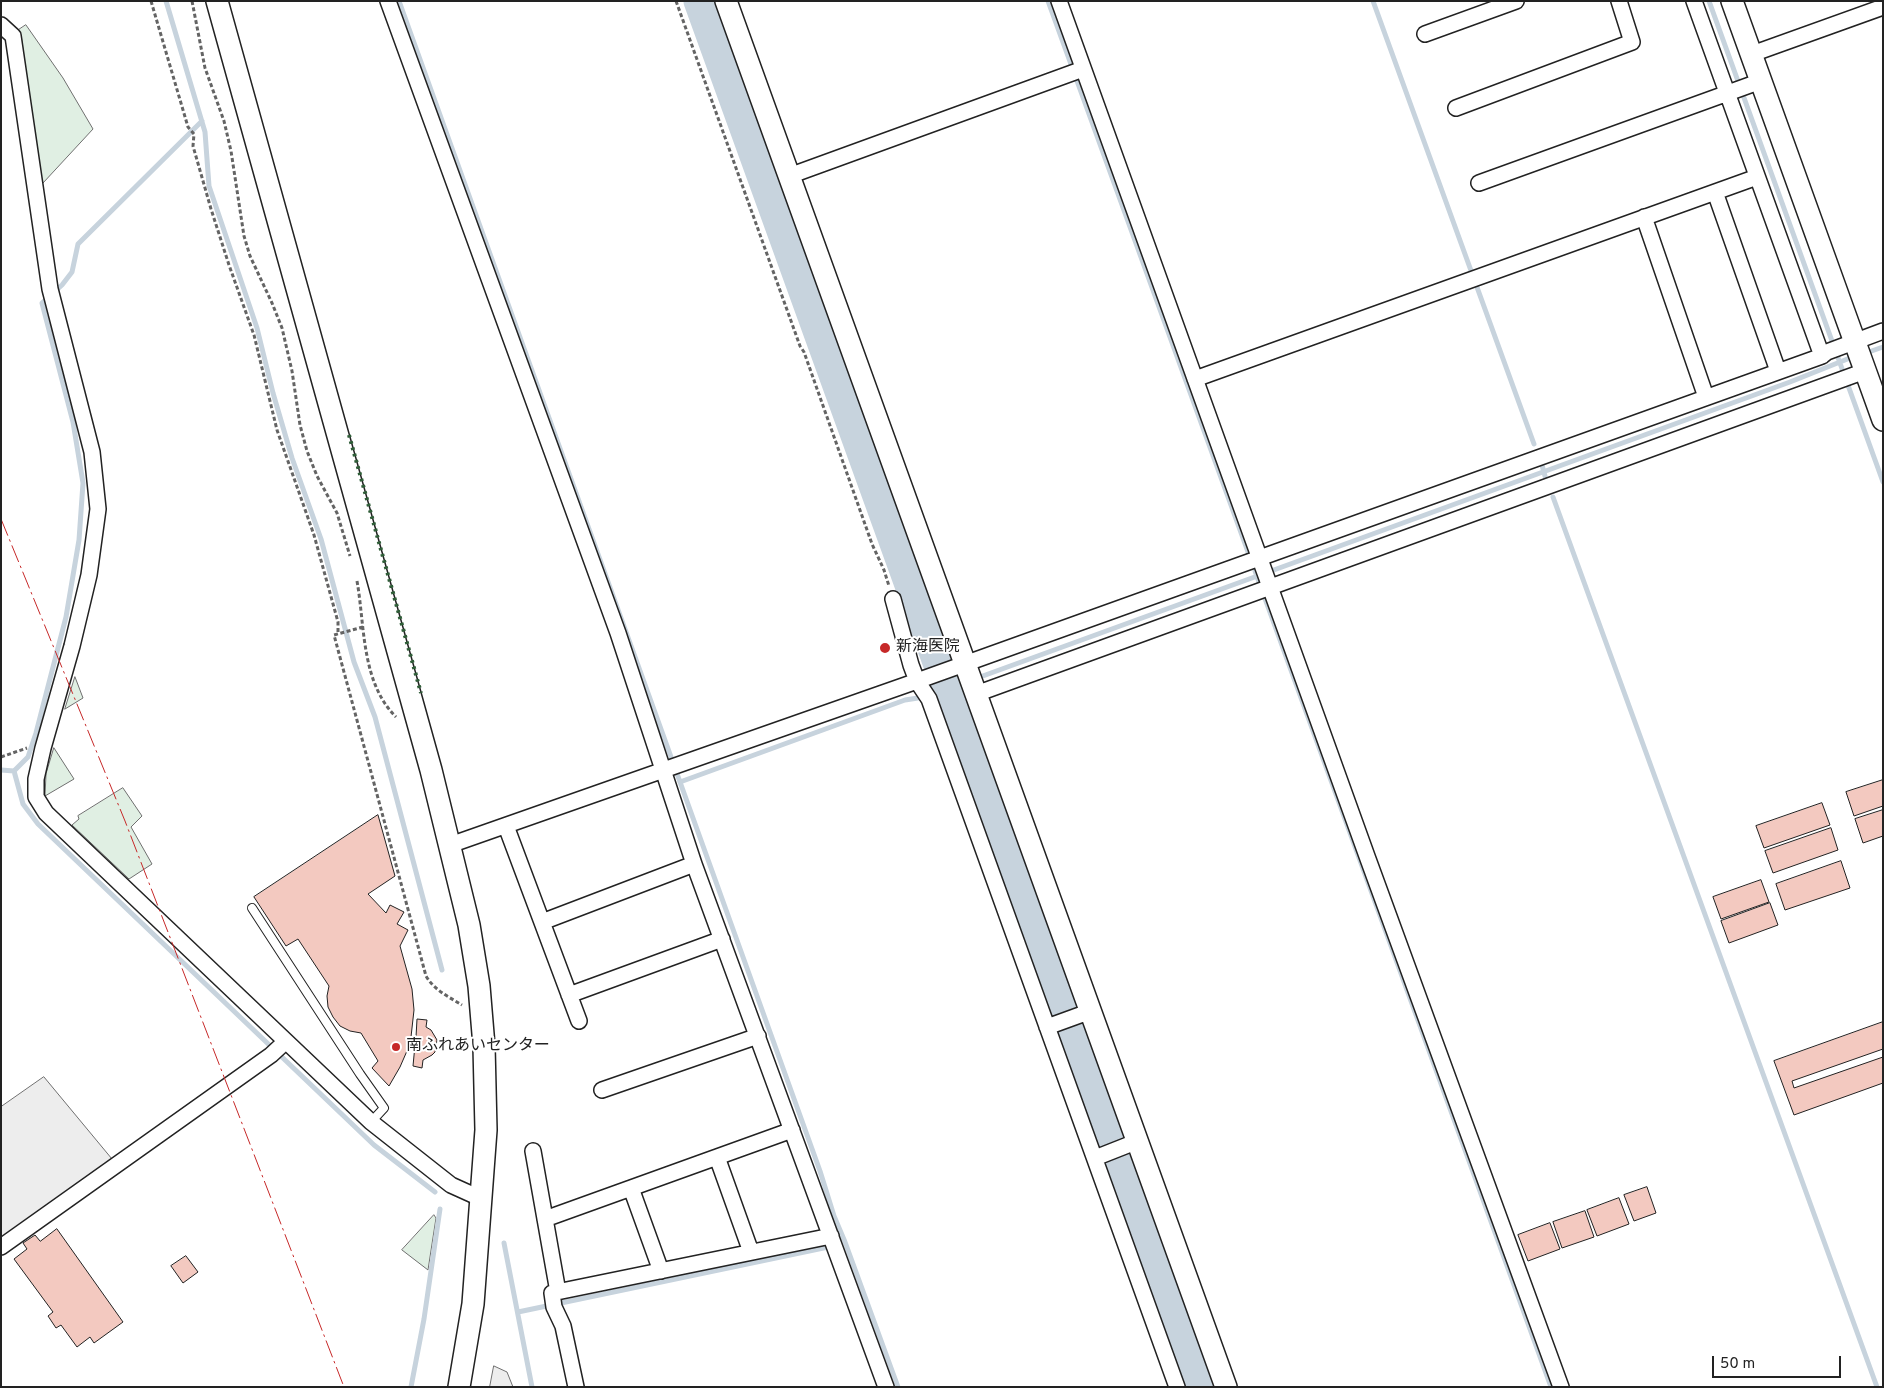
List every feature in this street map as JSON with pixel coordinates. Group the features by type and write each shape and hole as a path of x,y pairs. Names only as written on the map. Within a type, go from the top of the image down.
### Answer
{"street":[{"path":"217,1 450,845 469,925 479,986 484,1046 486,1130 474,1304 459,1387"},
{"path":"388,1 614,624 672,768 694,864 886,1387"},
{"path":"726,1 789,176 959,666 976,694 1131,1144 1226,1387"},
{"path":"1059,1 1077,72 1195,379 1264,579 1561,1387"},
{"path":"1425,34 1516,1"},
{"path":"1456,108 1632,42 1619,1"},
{"path":"1694,1 1742,88 1846,359"},
{"path":"1732,1 1752,54 1742,88 1757,177 1846,359 1883,420"},
{"path":"1752,54 1883,7"},
{"path":"1,25 13,36 51,294 92,452 98,509 89,575 72,646 43,748 36,779 36,798 46,813 279,1048 451,1185 482,1199"},
{"path":"789,176 1077,72"},
{"path":"1480,184 1742,88"},
{"path":"1195,379 1757,177"},
{"path":"1716,192 1778,371"},
{"path":"1644,217 1706,397"},
{"path":"450,845 959,666 1264,579 1846,359 1883,331"},
{"path":"976,694 1075,659 1706,397 1778,371 1846,359"},
{"path":"893,599 1051,1025 1177,1387"},
{"path":"506,826 579,1021"},
{"path":"542,922 694,864"},
{"path":"569,995 722,939"},
{"path":"1051,1025 1085,1013"},
{"path":"602,1090 758,1036"},
{"path":"1,1247 279,1048"},
{"path":"545,1219 792,1130"},
{"path":"1098,1157 1131,1144"},
{"path":"533,1151 545,1219 555,1300 564,1326 576,1387"},
{"path":"717,1157 751,1252"},
{"path":"631,1188 661,1271"},
{"path":"555,1300 661,1271 751,1252 833,1242"}],"lane":[{"path":"252,908 384,1108 371,1122"}],"path":[{"path":"151,1 188,127 194,134 192,146 229,265 254,335 277,430 314,535 340,634"},
{"path":"192,1 205,68 224,121 231,151 244,236 250,256 282,328 292,371 300,425 307,451 317,476 337,513 352,564"},
{"path":"676,1 893,599"},
{"path":"355,572 361,602 362,627 373,679 392,713 402,723"},
{"path":"362,627 334,635 426,976 430,983 441,993 467,1008"},
{"path":"1,757 24,749"}],"green space":[{"path":"26,25 63,78 93,129 43,183 39,171 21,35 17,31"},
{"path":"75,677 83,698 65,709"},
{"path":"54,748 74,779 45,796 46,774"},
{"path":"123,788 142,816 131,827 152,864 129,879 72,825 79,819 78,816"},
{"path":"434,1215 436,1218 428,1270 402,1250"}],"shaded area":[{"path":"44,1077 112,1159 1,1238 1,1107"},
{"path":"494,1366 507,1372 513,1387 490,1387"}],"building":[{"path":"1883,780 1883,806 1854,816 1846,792"},
{"path":"1822,803 1830,825 1764,848 1756,826"},
{"path":"1883,810 1883,836 1863,843 1855,819"},
{"path":"378,815 395,876 368,894 386,913 390,905 404,912 397,924 408,930 400,946 412,989 414,1010 411,1037 416,1037 417,1019 427,1020 426,1027 431,1030 437,1040 435,1052 423,1060 422,1068 413,1066 415,1045 410,1044 389,1086 372,1068 378,1061 361,1033 350,1031 340,1026 333,1017 328,1007 327,996 329,986 298,939 286,946 254,897"},
{"path":"1831,828 1838,850 1773,873 1765,851"},
{"path":"1841,861 1850,888 1785,910 1776,884"},
{"path":"1761,880 1769,902 1721,919 1713,897"},
{"path":"1770,903 1778,925 1729,943 1721,921"},
{"path":"1883,1022 1883,1049 1792,1081 1794,1088 1883,1057 1883,1083 1794,1115 1774,1061"},
{"path":"1647,1187 1656,1213 1634,1221 1624,1195"},
{"path":"1619,1198 1629,1224 1597,1236 1587,1210"},
{"path":"1585,1211 1594,1237 1562,1248 1553,1222"},
{"path":"1550,1223 1560,1249 1528,1261 1518,1235"},
{"path":"57,1229 123,1322 94,1343 90,1337 77,1347 61,1325 56,1328 48,1316 53,1312 14,1259 27,1249 23,1243 35,1235 40,1241"},
{"path":"186,1256 198,1272 183,1283 171,1266"}],"waterway":[{"path":"166,1 205,132 209,186 257,328 273,393 292,458 321,539 354,662 375,717 442,970"},
{"path":"399,1 820,1171 834,1216 898,1387"},
{"path":"699,1 1200,1387"},
{"path":"1048,1 1248,552"},
{"path":"1373,1 1534,444"},
{"path":"1709,1 1883,482"},
{"path":"14,771 28,757 66,617 79,540 83,483 73,422 42,303 62,285 72,272 78,244 202,121"},
{"path":"1863,354 1883,347"},
{"path":"980,677 1790,382 1855,356"},
{"path":"1542,465 1545,476"},
{"path":"1553,497 1877,1387"},
{"path":"1255,571 1551,1387"},
{"path":"934,692 947,688"},
{"path":"948,692 957,689"},
{"path":"680,782 905,700 918,698"},
{"path":"1,770 14,771 23,804 38,824 374,1145 435,1192"},
{"path":"411,1387 424,1319 440,1209"},
{"path":"504,1243 532,1387"},
{"path":"518,1312 833,1246"}],"hedge":[{"path":"349,435 421,693"}],"power":[{"path":"1,519 125,821 344,1387"}],"place":[{"name":"新海医院","path":"885,648"},
{"name":"南ふれあいセンター","path":"396,1047"}]}
